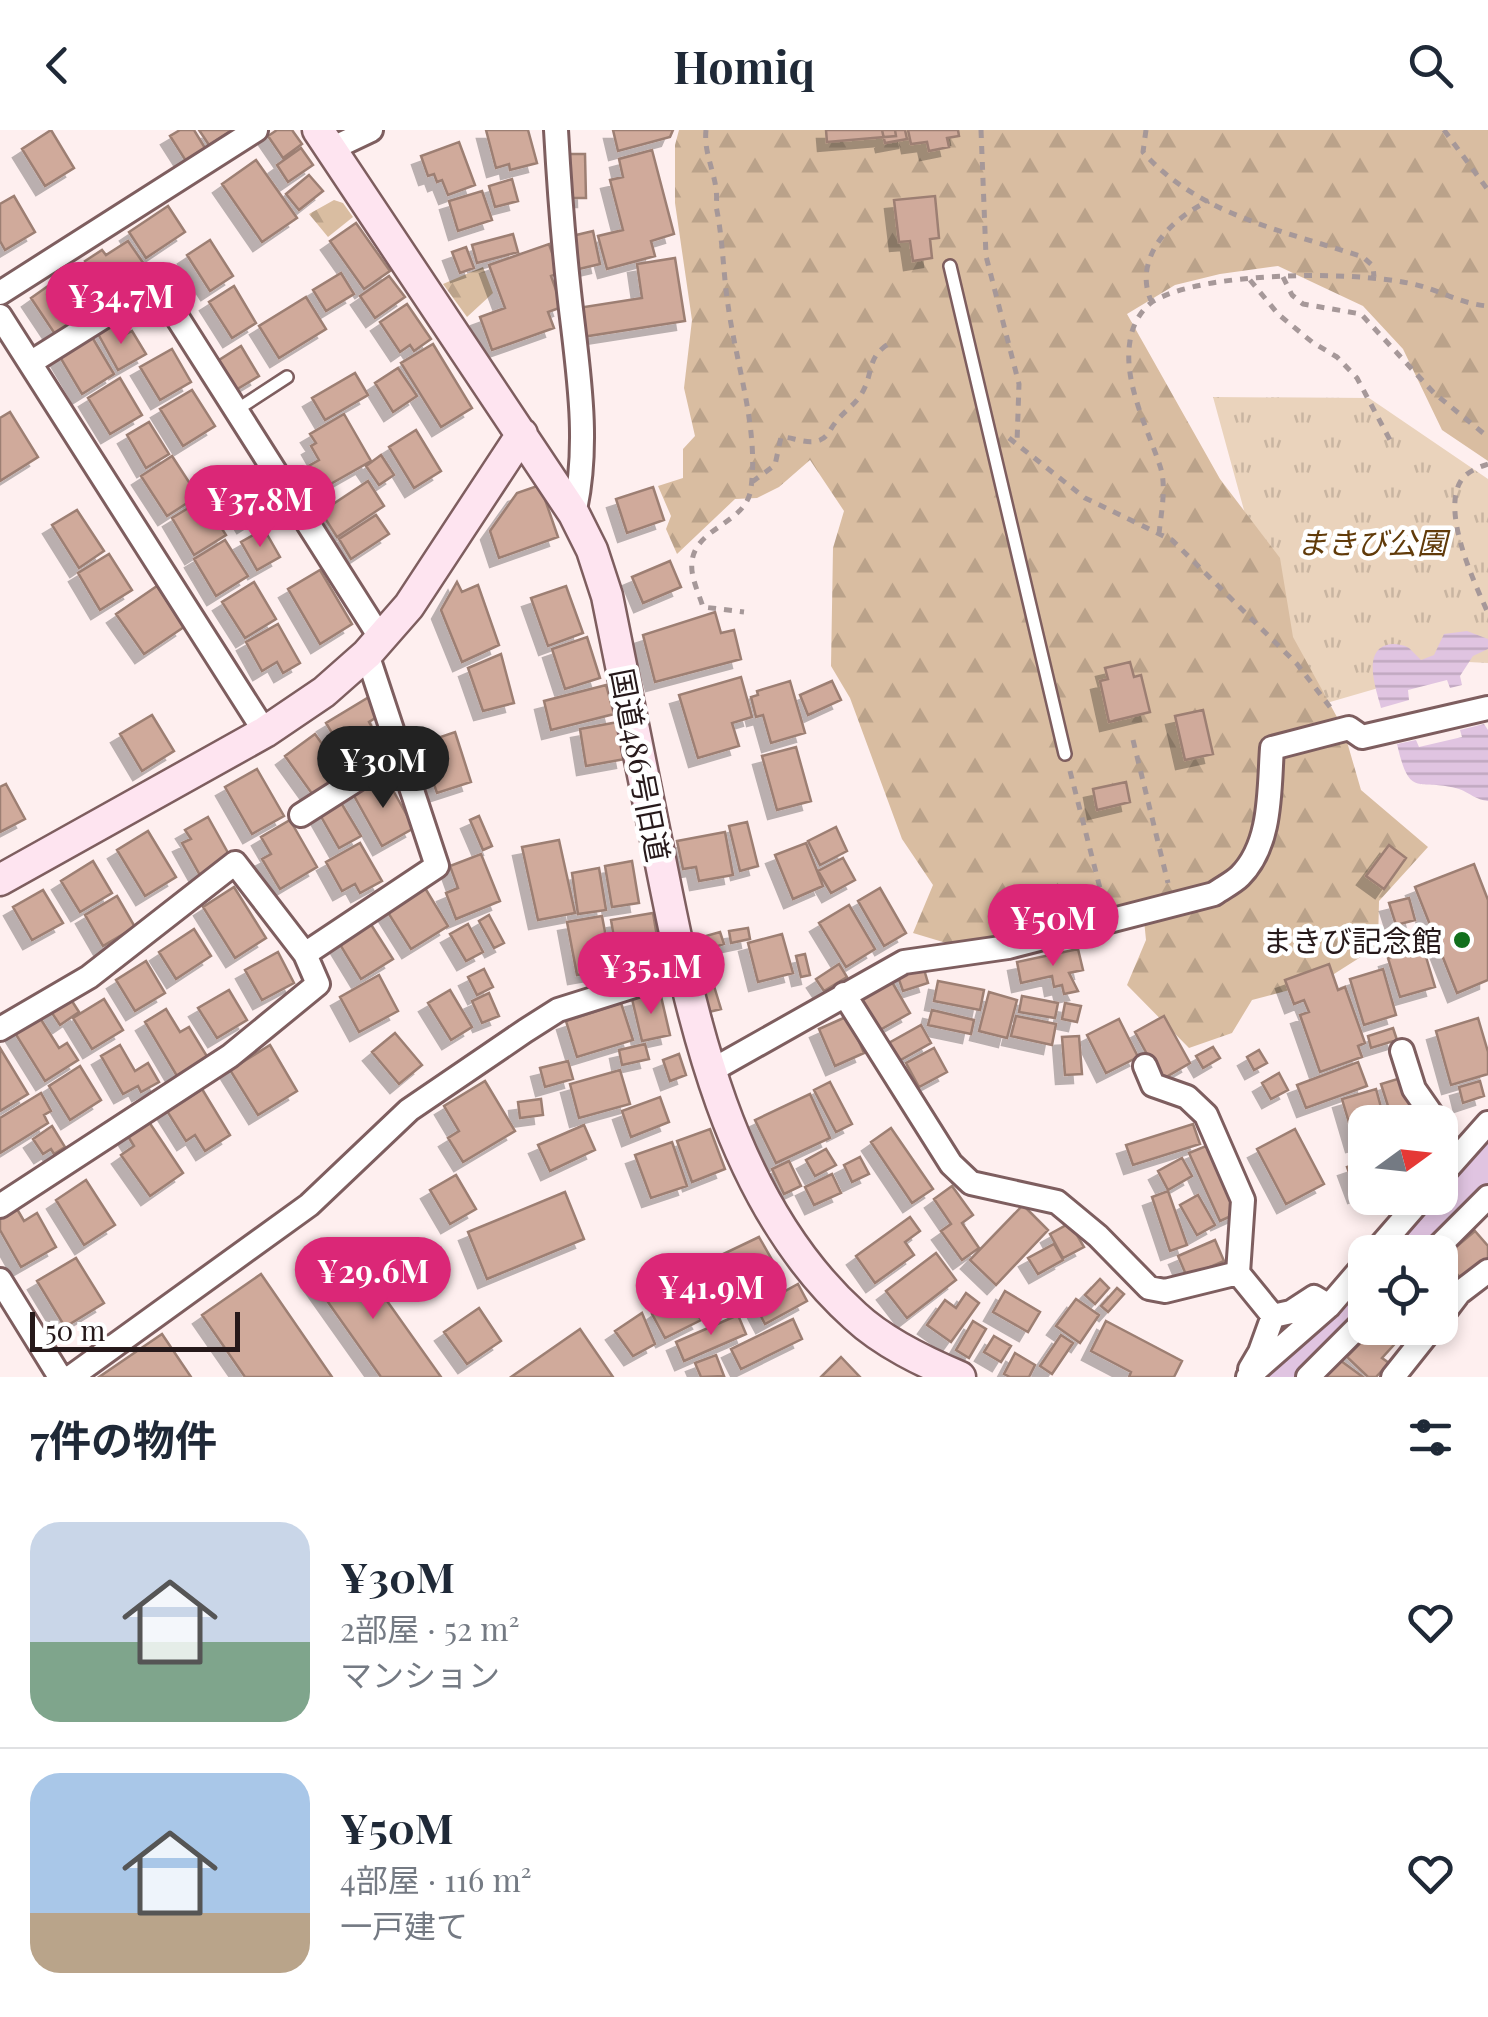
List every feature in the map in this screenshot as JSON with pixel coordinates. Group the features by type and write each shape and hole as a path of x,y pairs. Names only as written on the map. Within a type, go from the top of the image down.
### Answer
{"street":[{"path":"0,293 256,130"},
{"path":"325,139 372,130"},
{"path":"556,130 581,401 582,478 574,514"},
{"name":"国道486号旧道","path":"325,139 574,514 592,550 607,596 682,971 709,1072 755,1178 818,1277 856,1318 903,1350 960,1377"},
{"path":"30,363 156,284 238,409 374,645 400,752 436,866 305,954"},
{"path":"0,316 265,732"},
{"path":"0,880 265,732 324,692 408,606 522,434"},
{"path":"709,1072 904,962 1008,946 1214,894 1241,875 1267,822 1272,748 1349,728 1362,738 1488,708"},
{"path":"300,815 400,752"},
{"path":"0,1028 88,977 235,864 305,954 318,984 230,1056 0,1206"},
{"path":"0,1280 72,1376 310,1205 408,1110 525,1031 558,1010 682,971"},
{"path":"844,994 951,1164 971,1183 1057,1202 1098,1236 1148,1288 1164,1291 1238,1272"},
{"path":"1402,1050 1414,1089 1425,1105"},
{"path":"1145,1066 1153,1084 1187,1097 1206,1116 1243,1200 1238,1272 1274,1316"},
{"path":"1458,1156 1488,1123"},
{"path":"1450,1235 1488,1198"},
{"path":"1390,1235 1407,1215"},
{"path":"1458,1294 1488,1271"},
{"path":"1246,1377 1330,1306 1348,1284"},
{"path":"1274,1316 1291,1312 1314,1297 1330,1306"},
{"path":"1246,1377 1274,1316"},
{"path":"1308,1377 1348,1337"},
{"path":"1393,1377 1418,1345"}],"lane":[{"path":"950,266 1065,754"},
{"path":"238,409 287,377"}],"path":[{"path":"706,130 704,146 718,192 716,206 730,316 749,426 752,482 749,502 696,545 691,564 703,607 744,612"},
{"path":"980,130 986,256 1019,384 1017,443 1086,498 1172,540 1286,652 1349,728"},
{"path":"1146,130 1144,152 1159,170 1242,219 1363,257 1372,266 1374,278"},
{"path":"1444,130 1488,190"},
{"path":"1152,303 1144,286 1148,263 1160,238 1182,213 1211,201"},
{"path":"1159,534 1161,469 1131,374 1129,342 1138,316 1152,303 1177,292 1283,277 1374,278 1441,291 1467,303 1488,306"},
{"path":"1283,277 1292,295 1303,304 1362,314 1434,393 1488,437"},
{"path":"1250,280 1278,314 1337,357 1357,378 1390,440"},
{"path":"752,482 775,465 780,437 807,442 820,440 830,432 864,390 874,356 894,341"},
{"path":"1488,464 1463,476 1455,494 1454,510 1465,554 1488,614"},
{"path":"1132,740 1173,904"},
{"path":"1065,754 1108,919"}],"green space":[{"path":"679,130 1488,130 1488,461 1442,430 1403,349 1363,306 1278,266 1175,285 1127,314 1220,479 1280,558 1293,637 1343,728 1361,790 1428,847 1379,901 1378,946 1323,981 1252,1000 1232,1033 1189,1048 1127,985 1146,940 1142,900 973,942 943,942 913,933 933,885 902,839 850,698 831,666 833,548 844,511 810,460 779,487 757,498 735,499 677,554 666,529 671,516 658,486 683,478 683,449 695,436 684,388 692,320 675,203 675,145"},
{"path":"334,200 343,203 353,217 328,237 309,214"},
{"path":"483,267 493,293 467,317 443,284"},
{"name":"まきび公園","path":"1213,397 1369,398 1488,479 1488,663 1468,662 1299,711"}],"shaded area":[{"path":"1467,631 1488,639 1488,649 1473,656 1460,676 1462,685 1450,688 1447,680 1408,690 1409,700 1381,708 1373,670 1376,652 1399,644 1421,660 1434,655 1444,634"},
{"path":"1484,724 1488,730 1488,801 1459,789 1418,783 1406,773 1397,744 1416,740 1419,747 1462,737 1460,730"}],"building":[{"path":"51,130 74,168 45,186 22,149"},
{"path":"180,130 194,130 205,148 186,161 170,136"},
{"path":"199,130 232,130 209,145"},
{"path":"277,130 292,130 302,144 283,158 268,136"},
{"path":"486,130 528,130 537,163 510,170 509,164 496,168"},
{"path":"613,130 673,130 670,137 618,151"},
{"path":"826,130 895,130 896,136 827,142"},
{"path":"882,130 905,130 907,139 885,143"},
{"path":"908,130 958,130 959,136 947,138 949,147 929,151 927,142 911,144"},
{"path":"459,142 475,185 448,195 442,180 437,182 434,174 428,176 421,156"},
{"path":"301,148 313,165 288,182 277,165"},
{"path":"652,150 674,234 651,241 655,256 607,269 598,236 623,230 610,180 623,177 619,159"},
{"path":"566,154 585,154 586,198 567,198"},
{"path":"256,160 297,218 262,242 222,184"},
{"path":"309,175 323,191 299,210 286,194"},
{"path":"512,179 518,201 495,207 489,186"},
{"path":"482,191 492,220 458,231 449,201"},
{"path":"14,196 35,232 5,250 0,241 0,204"},
{"path":"935,196 939,238 930,239 932,258 913,261 910,241 899,242 894,200"},
{"path":"168,206 185,232 146,258 129,232"},
{"path":"356,223 390,271 364,289 330,241"},
{"path":"593,231 600,264 579,269 572,236"},
{"path":"513,234 518,252 477,263 472,245"},
{"path":"210,240 233,276 210,291 187,255"},
{"path":"128,241 146,267 106,293 85,261 102,250 106,255"},
{"path":"549,244 559,273 551,276 562,307 548,312 554,328 492,350 480,317 505,308 489,265"},
{"path":"466,247 474,268 460,273 452,252"},
{"path":"675,258 685,321 582,337 578,308 642,298 637,264"},
{"path":"341,273 354,294 326,311 313,290"},
{"path":"65,274 90,311 55,334 31,298"},
{"path":"389,276 405,297 375,318 360,296"},
{"path":"234,286 256,323 232,338 209,302"},
{"path":"306,297 326,329 279,358 259,326"},
{"path":"407,304 431,339 414,351 410,345 400,352 380,322"},
{"path":"112,324 120,337 132,331 146,354 118,370 97,332"},
{"path":"92,337 114,374 82,394 60,357"},
{"path":"433,344 472,408 441,427 401,363"},
{"path":"241,346 259,376 234,391 216,362"},
{"path":"172,349 191,382 160,400 140,367"},
{"path":"398,368 417,396 393,412 375,383"},
{"path":"355,373 368,395 325,420 312,398"},
{"path":"120,378 142,415 110,434 88,398"},
{"path":"192,390 215,426 183,446 160,409"},
{"path":"10,412 38,457 0,481 0,418"},
{"path":"344,414 371,461 304,499 291,476 319,460 310,434"},
{"path":"149,422 169,454 146,468 127,435"},
{"path":"416,430 441,471 414,488 389,447"},
{"path":"381,455 394,475 379,485 366,466"},
{"path":"172,456 198,496 167,516 141,476"},
{"path":"256,467 278,504 246,524 224,487"},
{"path":"368,481 384,506 337,537 321,512"},
{"path":"540,485 558,537 499,558 490,531 517,493"},
{"path":"653,487 664,520 627,533 616,499"},
{"path":"203,499 226,535 194,555 172,518"},
{"path":"77,510 104,551 79,568 52,525"},
{"path":"376,515 389,534 351,559 339,539"},
{"path":"264,529 280,557 257,570 241,542"},
{"path":"225,540 248,576 216,596 194,559"},
{"path":"109,554 132,590 100,610 78,573"},
{"path":"670,561 681,587 643,603 632,577"},
{"path":"320,570 352,624 320,644 288,589"},
{"path":"254,582 276,619 245,638 222,602"},
{"path":"457,582 462,592 478,585 499,645 462,662 441,610"},
{"path":"157,586 184,627 144,654 116,614"},
{"path":"566,586 583,633 548,646 531,598"},
{"path":"715,612 721,633 734,630 741,659 655,682 643,635"},
{"path":"278,624 300,663 283,673 277,662 262,671 246,642"},
{"path":"587,637 600,678 565,689 552,649"},
{"path":"501,654 514,703 483,711 468,668"},
{"path":"1130,662 1134,677 1141,675 1150,712 1109,722 1100,681 1108,679 1105,668"},
{"path":"741,677 752,717 732,723 739,746 698,758 679,695"},
{"path":"790,681 805,733 771,743 763,715 756,717 751,697 758,695 757,691"},
{"path":"832,681 841,700 808,715 800,695"},
{"path":"606,685 614,714 551,730 544,701"},
{"path":"369,697 380,715 369,722 380,741 348,760 326,723"},
{"path":"1203,710 1213,754 1185,760 1175,716"},
{"path":"152,715 174,751 142,771 120,734"},
{"path":"618,722 625,759 586,766 580,729"},
{"path":"455,732 471,782 437,793 420,744"},
{"path":"315,734 343,773 313,795 285,756"},
{"path":"796,747 811,801 777,810 762,756"},
{"path":"257,769 284,816 252,834 225,787"},
{"path":"385,776 414,828 382,846 353,794"},
{"path":"1126,782 1130,802 1097,810 1093,789"},
{"path":"6,784 25,819 0,832 0,787"},
{"path":"340,801 361,836 339,848 319,813"},
{"path":"479,816 492,846 483,850 470,820"},
{"path":"208,817 232,860 201,877 182,843 191,839 185,830"},
{"path":"290,820 317,867 280,889 262,859 271,854 261,837"},
{"path":"747,822 758,866 740,871 729,826"},
{"path":"836,827 847,851 820,865 808,841"},
{"path":"148,831 176,877 145,896 117,850"},
{"path":"725,832 733,875 699,881 696,867 683,869 677,841"},
{"path":"559,840 575,913 538,920 522,847"},
{"path":"360,843 382,881 360,893 355,884 342,891 326,862"},
{"path":"806,843 823,886 793,899 775,855"},
{"path":"1389,845 1406,858 1384,889 1366,876"},
{"path":"481,854 500,901 456,919 446,893 458,888 450,866"},
{"path":"843,858 855,880 831,893 818,871"},
{"path":"93,861 112,893 80,912 61,881"},
{"path":"632,861 639,903 612,907 605,866"},
{"name":"まきび記念館","path":"1474,864 1488,900 1488,980 1457,993 1415,887"},
{"path":"599,868 606,910 578,914 572,873"},
{"path":"234,887 266,938 235,958 203,907"},
{"path":"425,888 448,926 411,949 387,911"},
{"path":"880,888 906,933 884,946 858,901"},
{"path":"43,890 63,923 32,940 13,907"},
{"path":"117,896 135,927 103,946 85,915"},
{"path":"1409,898 1415,920 1396,925 1389,903"},
{"path":"849,905 875,949 846,967 819,923"},
{"path":"653,913 661,960 619,967 611,920"},
{"path":"489,915 504,943 494,948 479,921"},
{"path":"602,916 612,969 577,975 567,922"},
{"path":"370,923 393,959 361,979 339,943"},
{"path":"468,924 483,952 466,961 450,934"},
{"path":"748,928 750,939 731,943 729,931"},
{"path":"194,929 211,956 176,979 159,952"},
{"path":"720,932 724,944 706,950 702,937"},
{"path":"782,934 793,973 758,982 748,943"},
{"path":"1423,947 1435,987 1400,997 1388,958"},
{"path":"1078,949 1083,970 1069,973 1078,991 1064,994 1062,985 1054,987 1052,976 1021,983 1017,962"},
{"path":"278,952 294,983 262,1000 245,970"},
{"path":"805,954 810,975 801,977 796,956"},
{"path":"146,961 165,993 135,1011 116,980"},
{"path":"839,964 847,977 824,991 816,979"},
{"path":"1329,964 1338,990 1345,987 1365,1043 1358,1046 1362,1057 1320,1072 1300,1015 1309,1012 1304,1000 1294,1004 1285,980"},
{"path":"923,966 928,983 903,991 897,974"},
{"path":"484,969 493,987 477,995 468,977"},
{"path":"1383,969 1396,1015 1364,1025 1350,979"},
{"path":"379,975 398,1011 359,1032 340,997"},
{"path":"938,981 984,990 980,1010 934,1001"},
{"path":"892,982 910,1013 878,1031 861,999"},
{"path":"714,986 721,1009 709,1012 702,989"},
{"path":"229,990 247,1020 217,1038 198,1008"},
{"path":"450,990 472,1027 451,1040 428,1003"},
{"path":"660,992 670,1035 642,1041 632,999"},
{"path":"989,992 1017,1000 1007,1038 979,1031"},
{"path":"489,993 499,1016 482,1023 472,1001"},
{"path":"1022,996 1058,1003 1055,1018 1019,1012"},
{"path":"70,998 79,1012 60,1025 50,1010"},
{"path":"104,999 123,1030 92,1049 73,1018"},
{"path":"621,1003 633,1040 577,1057 566,1021"},
{"path":"1065,1003 1081,1006 1077,1022 1062,1019"},
{"path":"166,1009 180,1032 189,1027 208,1058 177,1076 145,1022"},
{"path":"932,1010 974,1020 971,1034 928,1025"},
{"path":"848,1016 864,1053 835,1066 819,1029"},
{"path":"1016,1016 1056,1024 1052,1045 1011,1036"},
{"path":"1164,1016 1190,1063 1161,1080 1135,1032"},
{"path":"40,1018 59,1048 67,1043 78,1060 45,1081 15,1033"},
{"path":"1478,1018 1488,1052 1488,1074 1451,1085 1436,1031"},
{"path":"1119,1019 1138,1057 1106,1073 1087,1035"},
{"path":"921,1025 931,1043 897,1062 887,1044"},
{"path":"1393,1028 1397,1040 1371,1048 1368,1036"},
{"path":"395,1033 422,1065 399,1084 372,1052"},
{"path":"1079,1036 1082,1074 1065,1075 1062,1037"},
{"path":"645,1044 649,1059 622,1065 619,1050"},
{"path":"120,1045 135,1071 148,1063 159,1082 141,1092 138,1086 123,1094 101,1056"},
{"path":"270,1045 297,1091 258,1115 230,1070"},
{"path":"1213,1047 1220,1058 1203,1068 1196,1056"},
{"path":"0,1048 28,1094 0,1111"},
{"path":"934,1048 947,1072 919,1087 906,1063"},
{"path":"1259,1050 1267,1063 1254,1070 1247,1057"},
{"path":"679,1054 686,1075 670,1081 663,1060"},
{"path":"568,1061 573,1079 545,1087 540,1068"},
{"path":"1358,1062 1367,1086 1306,1108 1297,1085"},
{"path":"80,1066 101,1100 70,1120 49,1086"},
{"path":"620,1070 630,1104 579,1118 570,1084"},
{"path":"1279,1073 1288,1090 1271,1099 1262,1083"},
{"path":"1404,1077 1413,1105 1388,1105 1381,1084"},
{"path":"485,1081 515,1131 463,1162 448,1138 459,1131 444,1106"},
{"path":"1480,1081 1484,1096 1463,1103 1459,1087"},
{"path":"830,1082 852,1124 836,1132 814,1090"},
{"path":"202,1089 230,1135 205,1151 195,1135 186,1141 167,1111"},
{"path":"1376,1089 1380,1105 1348,1105 1348,1119 1342,1099"},
{"path":"41,1093 51,1111 44,1115 48,1123 0,1153 0,1118"},
{"path":"810,1094 830,1138 776,1163 755,1120"},
{"path":"660,1097 669,1122 631,1137 622,1111"},
{"path":"541,1099 543,1115 520,1118 518,1102"},
{"path":"147,1119 183,1173 150,1196 121,1155 134,1146 126,1133"},
{"path":"1193,1124 1200,1144 1133,1165 1126,1145"},
{"path":"584,1125 595,1150 550,1171 538,1145"},
{"path":"52,1126 65,1147 54,1154 51,1149 43,1154 33,1139"},
{"path":"891,1128 933,1189 912,1203 871,1142"},
{"path":"710,1129 725,1169 692,1182 677,1141"},
{"path":"1295,1129 1324,1184 1286,1204 1257,1149"},
{"path":"672,1142 687,1186 651,1198 635,1155"},
{"path":"1206,1146 1238,1213 1220,1221 1189,1153"},
{"path":"826,1149 836,1165 815,1176 806,1160"},
{"path":"860,1157 869,1174 852,1182 844,1165"},
{"path":"1182,1158 1192,1176 1168,1190 1158,1171"},
{"path":"789,1161 801,1186 784,1194 772,1169"},
{"path":"832,1174 841,1193 814,1205 805,1187"},
{"path":"456,1175 476,1209 450,1224 430,1190"},
{"path":"86,1180 115,1225 84,1245 56,1200"},
{"path":"952,1186 973,1215 962,1223 979,1248 962,1260 941,1231 951,1224 934,1199"},
{"path":"1168,1191 1187,1245 1170,1251 1152,1197"},
{"path":"565,1192 584,1239 487,1279 468,1232"},
{"path":"1198,1195 1215,1225 1197,1235 1180,1205"},
{"path":"1023,1205 1048,1230 996,1285 970,1260"},
{"path":"17,1209 24,1221 37,1213 56,1247 21,1267 0,1230 0,1219"},
{"path":"910,1217 920,1231 905,1242 914,1255 875,1283 856,1256"},
{"path":"1070,1223 1084,1247 1063,1258 1050,1234"},
{"path":"1475,1231 1488,1246 1488,1262 1464,1282 1458,1275 1458,1245"},
{"path":"759,1237 775,1265 740,1285 719,1256"},
{"path":"1215,1240 1224,1261 1187,1277 1178,1256"},
{"path":"1054,1244 1063,1260 1038,1274 1028,1258"},
{"path":"353,1253 441,1377 381,1377 313,1281"},
{"path":"936,1253 956,1280 907,1318 886,1291"},
{"path":"719,1256 735,1298 715,1310 695,1269"},
{"path":"76,1258 104,1303 65,1327 37,1281"},
{"path":"261,1274 332,1377 245,1377 202,1315"},
{"path":"1100,1279 1109,1288 1095,1304 1085,1295"},
{"path":"798,1284 807,1301 765,1324 756,1307"},
{"path":"1117,1288 1124,1294 1108,1312 1101,1306"},
{"path":"1005,1291 1040,1312 1028,1332 993,1312"},
{"path":"684,1292 701,1320 665,1338 652,1314"},
{"path":"966,1293 979,1303 951,1342 927,1325 945,1300 956,1308"},
{"path":"1076,1299 1099,1315 1080,1343 1056,1326"},
{"path":"479,1308 501,1341 467,1364 444,1332"},
{"path":"642,1313 655,1344 633,1356 615,1331"},
{"path":"738,1315 746,1334 684,1361 676,1342"},
{"path":"793,1319 802,1339 741,1369 731,1349"},
{"path":"973,1321 986,1329 969,1358 956,1350"},
{"path":"1106,1321 1182,1361 1174,1377 1129,1377 1131,1372 1091,1351"},
{"path":"580,1329 613,1377 511,1377"},
{"path":"162,1334 191,1377 99,1377"},
{"path":"1061,1335 1073,1343 1052,1374 1040,1366"},
{"path":"994,1336 1011,1346 1001,1362 984,1352"},
{"path":"1359,1345 1394,1345 1382,1358 1389,1363 1376,1377 1368,1377 1347,1357"},
{"path":"1015,1353 1035,1365 1029,1377 1004,1374"},
{"path":"716,1355 724,1376 701,1377 695,1363"},
{"path":"841,1357 860,1377 821,1377"},
{"path":"1337,1358 1363,1377 1323,1377"}],"waterway":[{"path":"1421,1235 1488,1165"},
{"path":"1281,1377 1348,1311"}],"place":[{"name":"まきび記念館","path":"1462,940"}]}
